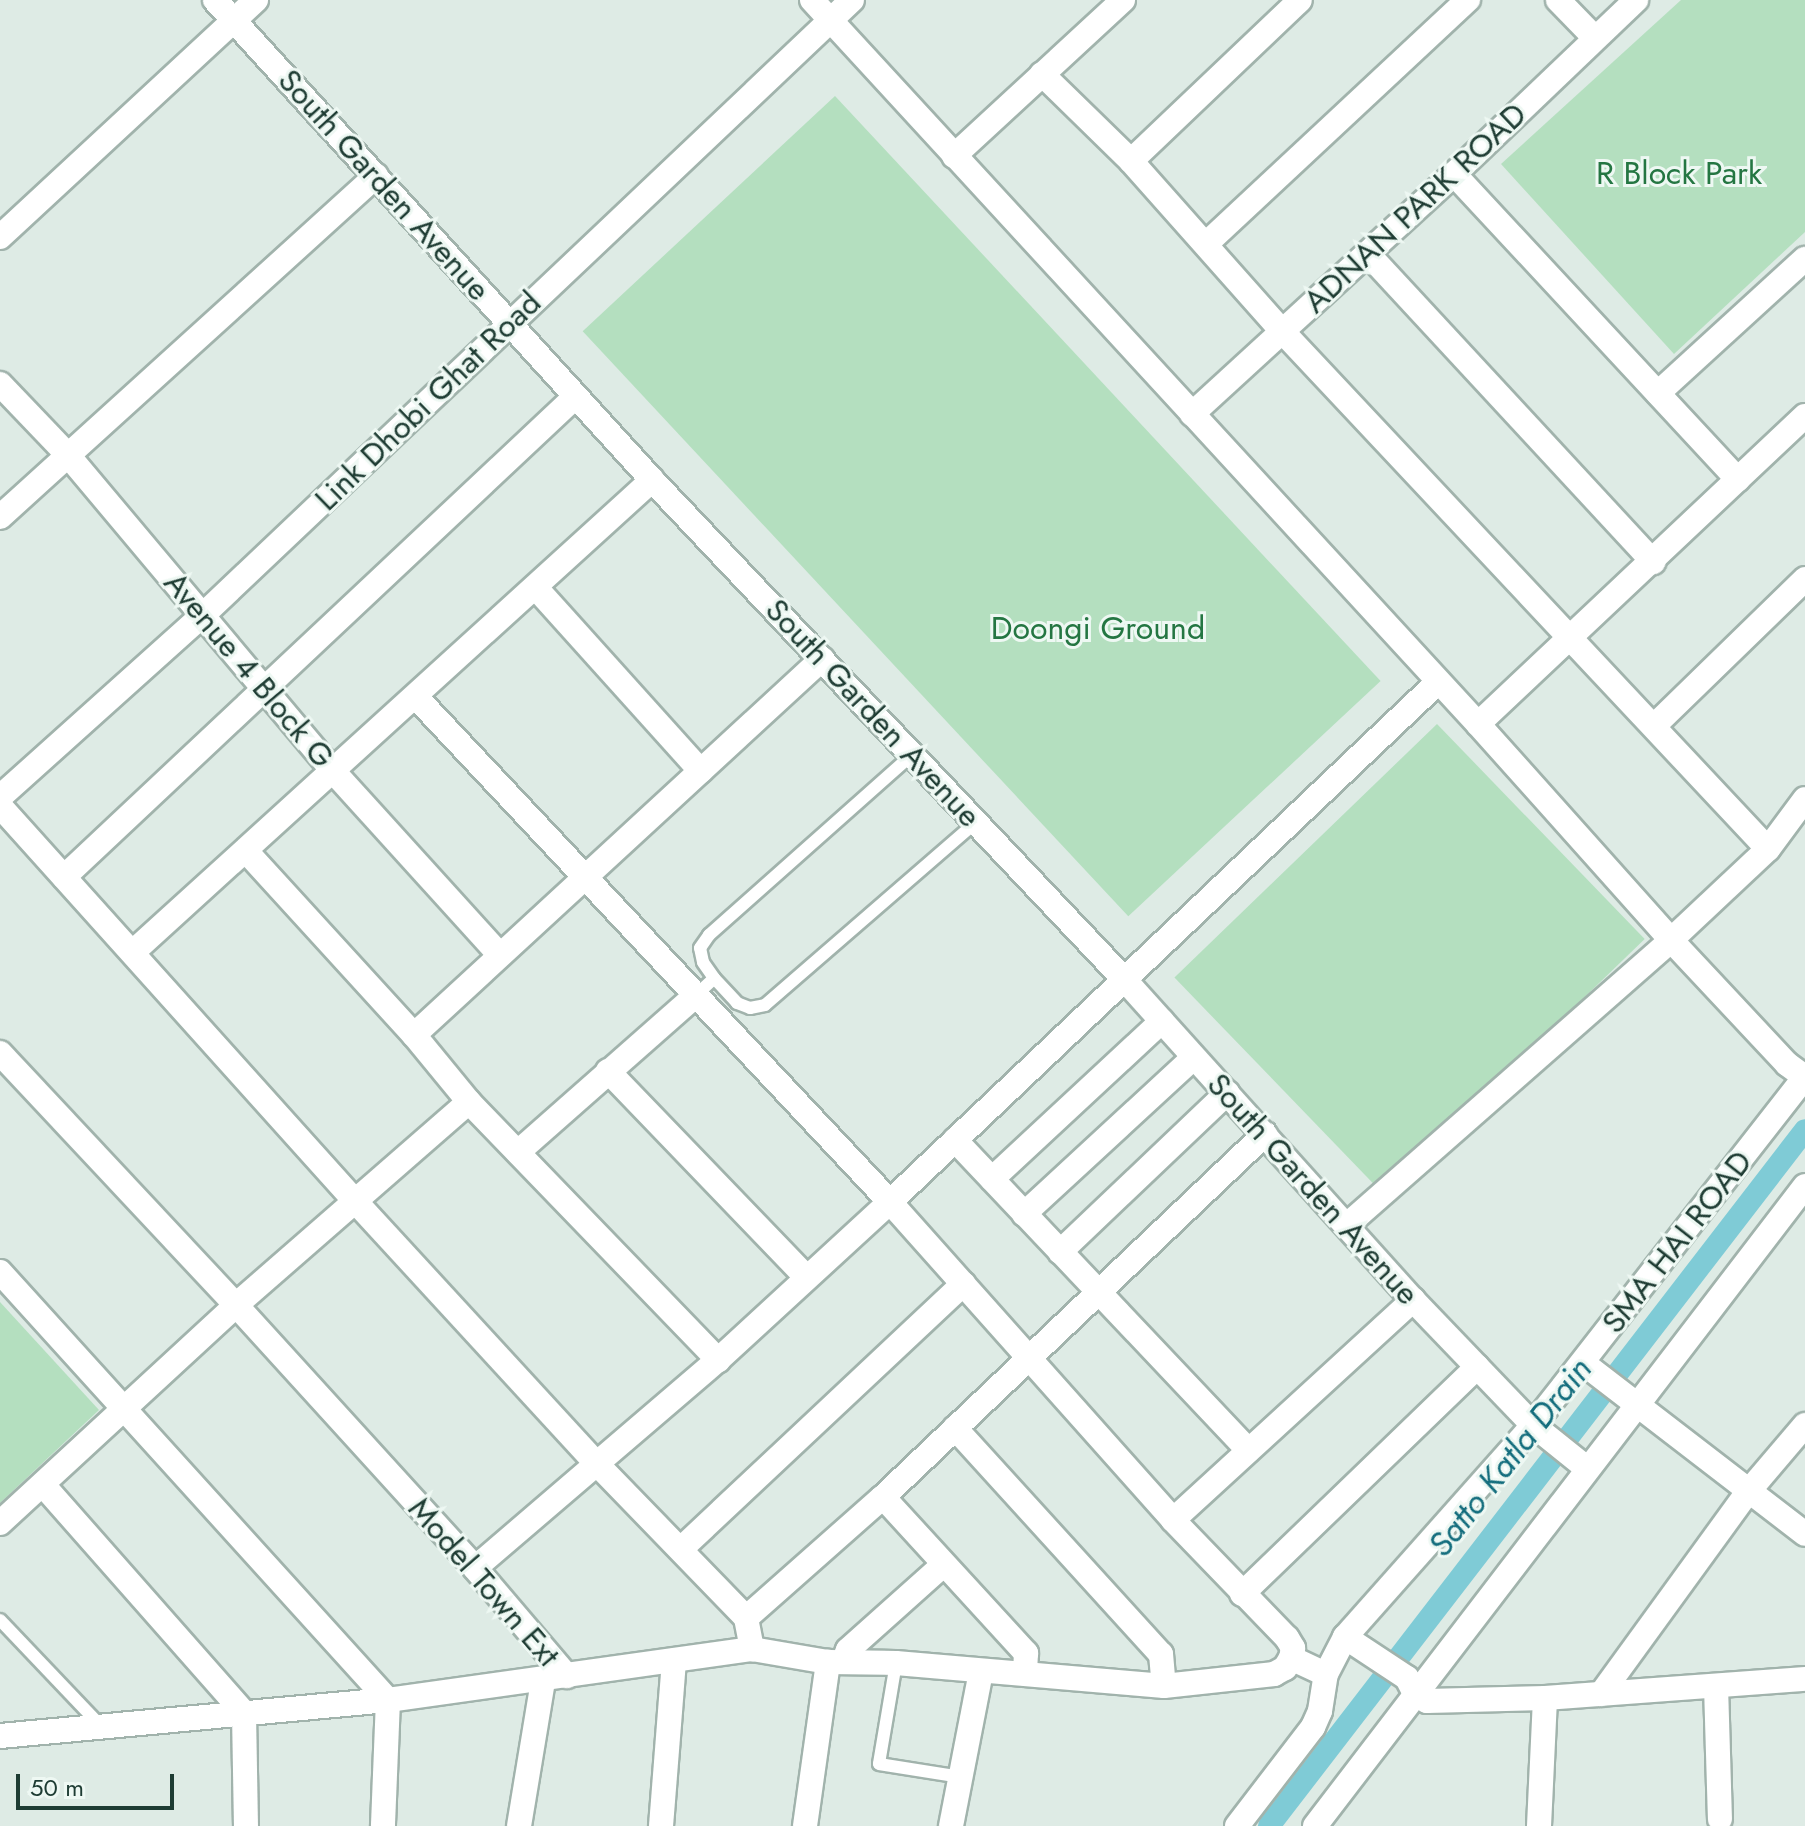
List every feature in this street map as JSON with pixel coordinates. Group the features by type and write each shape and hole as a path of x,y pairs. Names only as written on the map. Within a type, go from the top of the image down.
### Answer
{"street":[{"name":"South Garden Avenue","path":"215,0 652,480 1123,978 1413,1300 1540,1430 1584,1465"},
{"path":"0,237 256,0"},
{"path":"812,0 1478,724 1671,940 1787,1064 1805,1077"},
{"name":"Link Dhobi Ghat Road","path":"0,797 203,615 852,0"},
{"path":"954,156 1123,0"},
{"path":"1131,161 1300,0"},
{"path":"1207,243 1468,0"},
{"path":"1558,0 1594,37"},
{"name":"ADNAN PARK ROAD","path":"1192,414 1454,174 1636,0"},
{"path":"1042,74 1131,161 1282,331 1768,849"},
{"path":"1454,174 1738,480"},
{"path":"0,517 376,176"},
{"path":"1368,254 1653,562"},
{"path":"1658,393 1805,259"},
{"name":"Avenue 4 Block G","path":"0,384 67,454 333,771 500,955"},
{"path":"64,877 266,691 575,397"},
{"path":"1478,724 1573,639 1805,416"},
{"path":"133,952 652,480"},
{"path":"1654,726 1805,579"},
{"path":"536,588 701,771"},
{"path":"414,1035 822,659"},
{"path":"475,1568 718,1360 890,1202 1438,682"},
{"path":"416,697 890,1202 1173,1520 1287,1638 1293,1648 1291,1658 1326,1674"},
{"path":"1347,1225 1671,940 1768,849 1805,799"},
{"path":"0,806 355,1201 597,1464 682,1548 746,1618 752,1649"},
{"path":"246,851 414,1035 469,1102 718,1360"},
{"path":"518,1152 695,996"},
{"path":"992,1179 1162,1021"},
{"name":"Model Town Ext","path":"0,1053 236,1305 475,1568 555,1679 752,1649 835,1662 896,1663 1164,1686 1274,1674 1285,1668 1291,1658"},
{"path":"1024,1214 1194,1057"},
{"path":"608,1071 806,1277"},
{"name":"SMA HAI ROAD","path":"1237,1826 1313,1727 1320,1711 1326,1674 1345,1637 1540,1430 1805,1077"},
{"path":"1060,1252 1227,1093"},
{"path":"0,1523 44,1486 236,1305 469,1102"},
{"path":"746,1618 883,1497 1265,1134"},
{"path":"955,1140 1248,1450"},
{"path":"1315,1826 1411,1686 1805,1186"},
{"path":"0,1272 388,1700 383,1826"},
{"path":"682,1548 963,1284"},
{"path":"1173,1520 1413,1300"},
{"path":"1242,1594 1477,1367"},
{"path":"1588,1368 1805,1534"},
{"path":"1601,1694 1748,1492 1805,1425"},
{"path":"955,1428 1161,1654 1164,1686"},
{"path":"44,1486 244,1713 246,1826"},
{"path":"883,1497 1026,1653 1025,1673"},
{"path":"805,1826 835,1662 943,1565"},
{"path":"1345,1637 1371,1654 1427,1701 1545,1698 1805,1679"},
{"path":"661,1826 674,1661"},
{"path":"951,1826 981,1672"},
{"path":"0,1736 388,1700 555,1679 519,1826"},
{"path":"1716,1686 1720,1819"},
{"path":"1539,1826 1545,1698"}],"lane":[{"path":"912,755 709,935 700,948 703,962 737,1003 750,1008 765,1005 976,822"},
{"path":"695,996 714,978"},
{"path":"0,1620 102,1727"},
{"path":"896,1663 879,1764 961,1777"}],"green space":[{"name":"R Block Park","path":"1681,0 1805,0 1805,232 1674,354 1501,164"},
{"name":"Doongi Ground","path":"835,96 1381,681 1128,916 583,331"},
{"path":"1437,724 1645,939 1382,1193 1174,978"},
{"path":"0,1302 99,1410 0,1503"}],"waterway":[{"name":"Satto Katla Drain","path":"1269,1826 1805,1130"}]}
